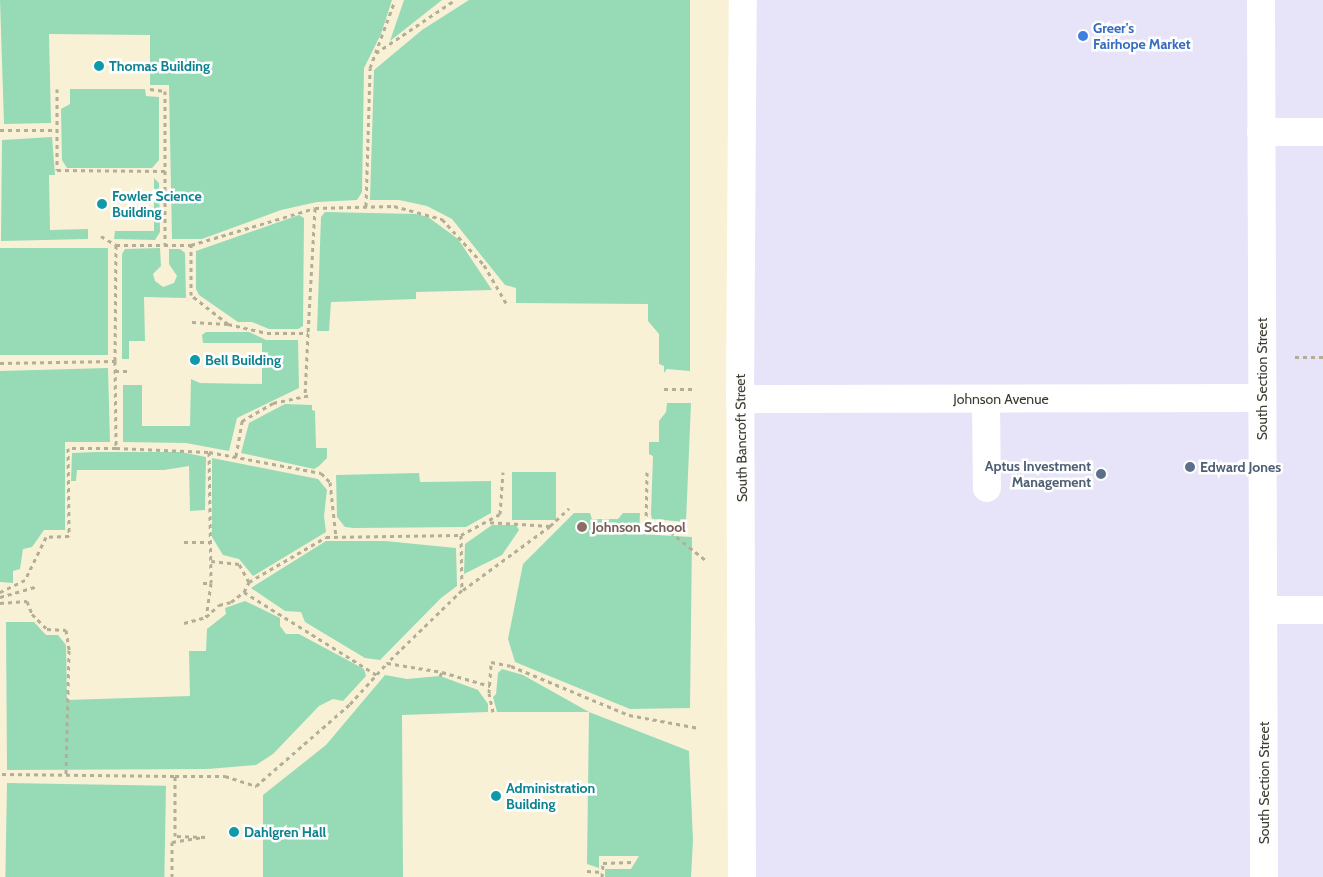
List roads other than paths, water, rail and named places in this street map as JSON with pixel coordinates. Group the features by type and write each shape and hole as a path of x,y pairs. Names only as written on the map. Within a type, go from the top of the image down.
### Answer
{"street":[{"name":"South Bancroft Street","path":"742,877 740,399 743,0"},
{"name":"South Section Street","path":"1261,0 1264,877"},
{"path":"1261,132 1323,132"},
{"name":"Johnson Avenue","path":"740,399 1262,398"},
{"path":"986,399 987,488"},
{"path":"1264,610 1323,610"}],"place":[{"name":"Greer's Fairhope Market","path":"1083,36"},
{"name":"Thomas Building","path":"99,66"},
{"name":"Fowler Science Building","path":"102,204"},
{"name":"Bell Building","path":"195,360"},
{"name":"Edward Jones","path":"1190,467"},
{"name":"Aptus Investment Management","path":"1101,474"},
{"name":"Johnson School","path":"582,527"},
{"name":"Administration Building","path":"496,796"},
{"name":"Dahlgren Hall","path":"234,832"}]}
